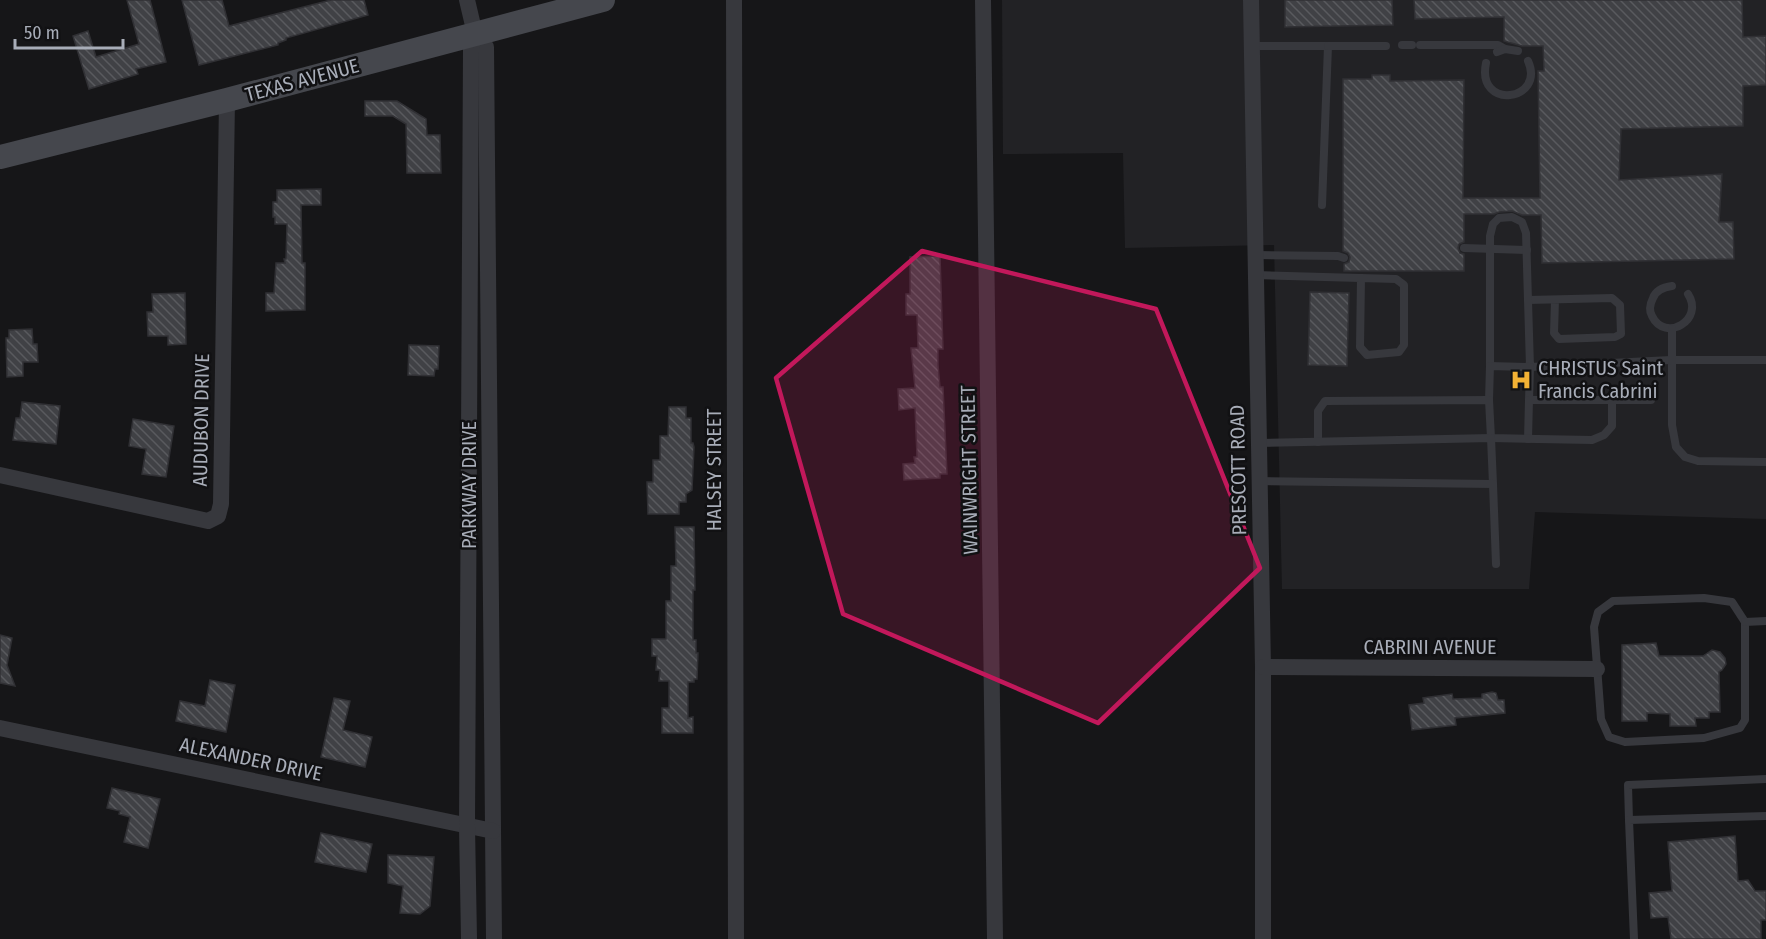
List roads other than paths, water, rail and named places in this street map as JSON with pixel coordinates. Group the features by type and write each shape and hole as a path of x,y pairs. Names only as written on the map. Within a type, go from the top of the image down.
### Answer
{"street":[{"name":"PARKWAY DRIVE","path":"467,0 476,34 486,47 494,939"},
{"name":"TEXAS AVENUE","path":"0,157 227,100 603,0"},
{"name":"HALSEY STREET","path":"734,0 736,939"},
{"name":"WAINWRIGHT STREET","path":"983,0 994,939"},
{"name":"PRESCOTT ROAD","path":"1251,0 1263,667 1263,939"},
{"name":"PARKWAY DRIVE","path":"469,939 467,826 471,49 476,34"},
{"name":"AUDUBON DRIVE","path":"0,475 208,521 218,516 221,504 227,100"},
{"name":"CABRINI AVENUE","path":"1263,667 1597,669"},
{"name":"ALEXANDER DRIVE","path":"0,728 493,831"}],"lane":[{"path":"1402,45 1497,45 1501,50 1518,51"},
{"path":"1252,46 1386,46"},
{"path":"1322,205 1328,46"},
{"path":"1486,63 1488,85 1507,96 1515,95 1527,86 1531,72 1528,61"},
{"path":"1496,564 1489,400 1490,250 1493,224 1499,218 1512,217 1522,222 1526,233 1530,367 1528,439"},
{"path":"1466,250 1527,250"},
{"path":"1256,255 1342,256"},
{"path":"1256,275 1361,278 1396,279 1404,285 1404,345 1400,352 1367,355 1360,347 1361,278"},
{"path":"1672,286 1656,293 1650,305 1650,312 1658,324 1672,329 1690,319 1693,305 1688,294"},
{"path":"1528,300 1612,298 1620,305 1621,334 1614,337 1559,339 1554,333 1555,300"},
{"path":"1672,329 1672,425 1676,447 1684,457 1698,461 1766,462"},
{"path":"1490,366 1530,367 1671,360 1766,360"},
{"path":"1318,442 1318,411 1325,401 1489,400"},
{"path":"1529,400 1651,400"},
{"path":"1259,443 1491,438 1592,440 1604,435 1612,426 1612,400"},
{"path":"1260,481 1493,484"},
{"path":"1704,598 1732,602 1745,622 1745,720 1740,728 1704,738 1625,741 1609,737 1601,719 1594,627 1598,612 1613,601 1704,598"},
{"path":"1745,622 1766,621"},
{"path":"1634,939 1628,785 1766,779"},
{"path":"1629,820 1766,816"}],"place":[{"name":"CHRISTUS Saint Francis Cabrini","path":"1521,380"}]}
